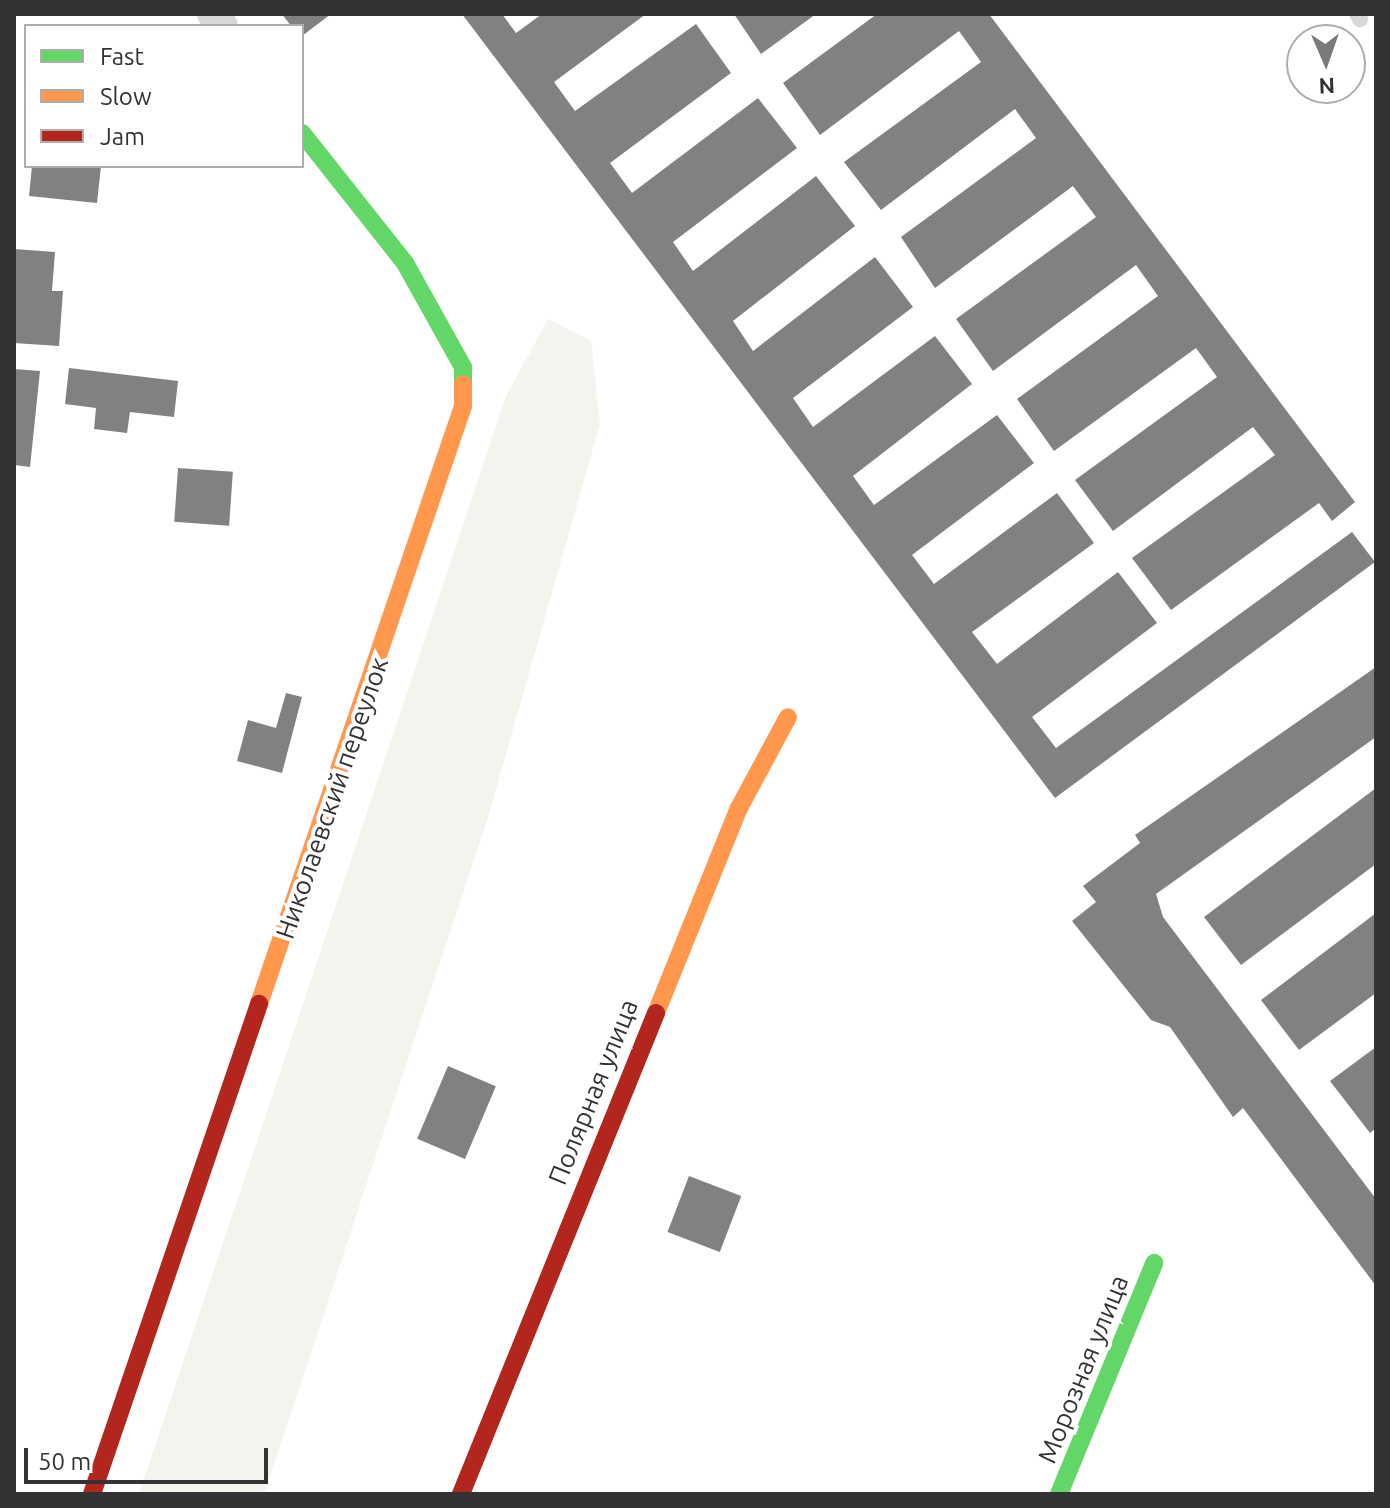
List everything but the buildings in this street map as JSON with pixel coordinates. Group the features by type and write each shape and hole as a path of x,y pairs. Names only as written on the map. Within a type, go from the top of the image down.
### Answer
{"street":[{"name":"Николаевский переулок","path":"92,1494 463,406 463,367 405,263 304,136"},
{"name":"Полярная улица","path":"461,1494 739,808 788,717"},
{"name":"Морозная улица","path":"1059,1494 1154,1263"}],"shaded area":[{"path":"548,319 591,341 600,424 489,814 264,1494 139,1494 507,394"}],"traffic: fast":[{"path":"304,136 405,263 463,367 463,384"},
{"path":"1059,1494 1154,1263"}],"traffic: slow":[{"path":"259,1004 463,406 463,384"},
{"path":"656,1013 739,808 788,717"}],"traffic: jam":[{"path":"92,1494 259,1004"},
{"path":"461,1494 656,1013"}]}
